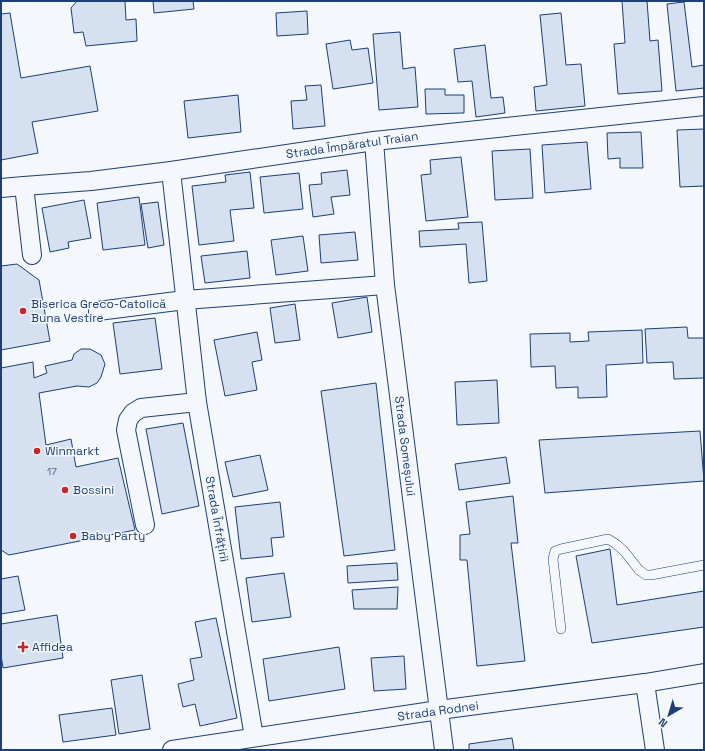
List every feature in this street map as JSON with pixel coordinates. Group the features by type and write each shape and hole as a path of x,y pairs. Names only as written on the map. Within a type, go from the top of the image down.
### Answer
{"street":[{"name":"Strada Împăratul Traian","path":"1,188 91,181 171,171 374,141 704,106"},
{"name":"Strada Someșului","path":"374,141 385,285 444,750"},
{"name":"Strada Înfrățirii","path":"171,171 197,402 254,741"},
{"path":"24,186 32,255"},
{"path":"98,312 185,300 385,285"},
{"path":"145,525 126,430 128,420 133,413 141,408 197,402"},
{"name":"Strada Rodnei","path":"172,750 254,741 439,710 645,683 704,673"},
{"path":"645,683 655,750"}],"lane":[{"path":"561,630 553,559 555,552 561,549 608,540 616,544 646,575 704,565"}],"building":[{"path":"77,1 125,1 126,20 136,19 137,41 86,46 83,32 74,33 71,8"},
{"path":"153,1 193,1 194,9 154,13"},
{"path":"622,1 647,1 650,41 658,40 662,91 618,94 614,44 625,43"},
{"path":"684,2 692,67 704,65 704,88 676,91 667,4"},
{"path":"307,11 308,34 277,36 276,13"},
{"path":"10,13 21,78 90,66 98,111 32,122 38,153 1,160 1,14"},
{"path":"561,13 566,65 581,64 585,106 536,111 534,87 547,85 540,15"},
{"path":"400,32 403,69 415,67 418,107 379,110 373,34"},
{"path":"350,40 352,50 368,48 373,83 333,89 326,44"},
{"path":"485,45 491,98 503,97 505,113 476,117 472,81 458,82 454,49"},
{"path":"321,85 325,126 293,129 291,101 307,100 305,86"},
{"path":"425,89 445,89 445,95 464,95 464,113 426,114"},
{"path":"238,95 241,132 188,138 184,101"},
{"path":"704,129 704,186 680,187 677,130"},
{"path":"641,132 643,168 620,168 620,158 608,159 607,133"},
{"path":"587,142 591,189 545,193 542,145"},
{"path":"530,149 533,198 495,200 492,151"},
{"path":"461,157 468,217 426,221 421,175 431,174 430,160"},
{"path":"347,170 350,195 331,197 334,214 313,217 309,185 322,184 321,173"},
{"path":"250,172 254,208 230,210 234,241 199,245 192,186 226,182 225,175"},
{"path":"299,173 303,209 264,213 260,177"},
{"path":"139,197 145,245 103,250 97,203"},
{"path":"84,200 91,238 68,242 69,248 50,252 42,208"},
{"path":"158,202 164,245 148,248 141,204"},
{"path":"482,222 487,281 469,283 466,244 420,247 419,231 459,229 458,223"},
{"path":"355,232 358,260 321,263 319,235"},
{"path":"303,236 308,271 276,275 271,240"},
{"path":"247,251 250,278 205,283 201,256"},
{"name":"Biserica Greco-Catolică Buna Vestire","path":"17,264 39,280 50,341 1,350 1,266"},
{"path":"367,297 372,332 338,338 332,303"},
{"path":"295,304 300,340 275,343 270,308"},
{"path":"155,318 162,369 120,374 113,323"},
{"path":"687,327 688,338 704,338 704,378 674,379 673,362 647,363 645,329"},
{"path":"642,330 643,363 606,365 607,397 578,398 578,387 556,388 555,366 531,367 530,334 570,333 570,342 589,341 588,332"},
{"path":"257,332 262,360 252,362 257,390 225,396 214,340"},
{"name":"Winmarkt","path":"81,349 90,349 101,355 105,364 101,377 97,383 89,387 77,386 39,393 46,445 71,439 76,467 118,458 135,530 9,555 1,550 1,368 33,362 34,378 47,373 45,366 72,360 74,354"},
{"path":"497,380 499,423 457,425 455,382"},
{"path":"376,383 395,550 344,556 321,391"},
{"path":"183,423 199,506 162,514 146,429"},
{"path":"700,431 704,481 545,493 539,440"},
{"path":"260,455 268,490 233,497 225,462"},
{"path":"506,457 510,483 459,490 455,464"},
{"path":"513,496 518,543 511,543 525,661 477,666 467,560 460,560 460,535 470,534 466,502"},
{"path":"280,502 284,537 271,538 273,556 241,559 235,507"},
{"path":"610,549 617,605 704,591 704,627 592,643 576,556"},
{"path":"397,563 398,580 348,583 347,566"},
{"path":"284,573 291,617 252,622 246,578"},
{"path":"18,576 25,610 1,614 1,579"},
{"path":"398,587 397,609 354,609 352,590"},
{"path":"57,615 63,658 3,668 1,655 1,624"},
{"path":"216,618 237,718 200,726 195,704 183,707 178,684 194,680 190,659 202,657 195,622"},
{"path":"339,647 345,689 269,701 263,659"},
{"path":"404,656 406,689 374,691 371,658"},
{"path":"142,675 150,729 119,734 111,680"},
{"path":"112,708 116,735 63,742 59,715"},
{"path":"512,738 514,750 469,750 469,744"}],"place":[{"name":"Biserica Greco-Catolică Buna Vestire","path":"23,311"},
{"name":"Winmarkt","path":"37,451"},
{"name":"Bossini","path":"65,490"},
{"name":"Baby Party","path":"73,536"},
{"name":"Affidea","path":"23,647"}]}
